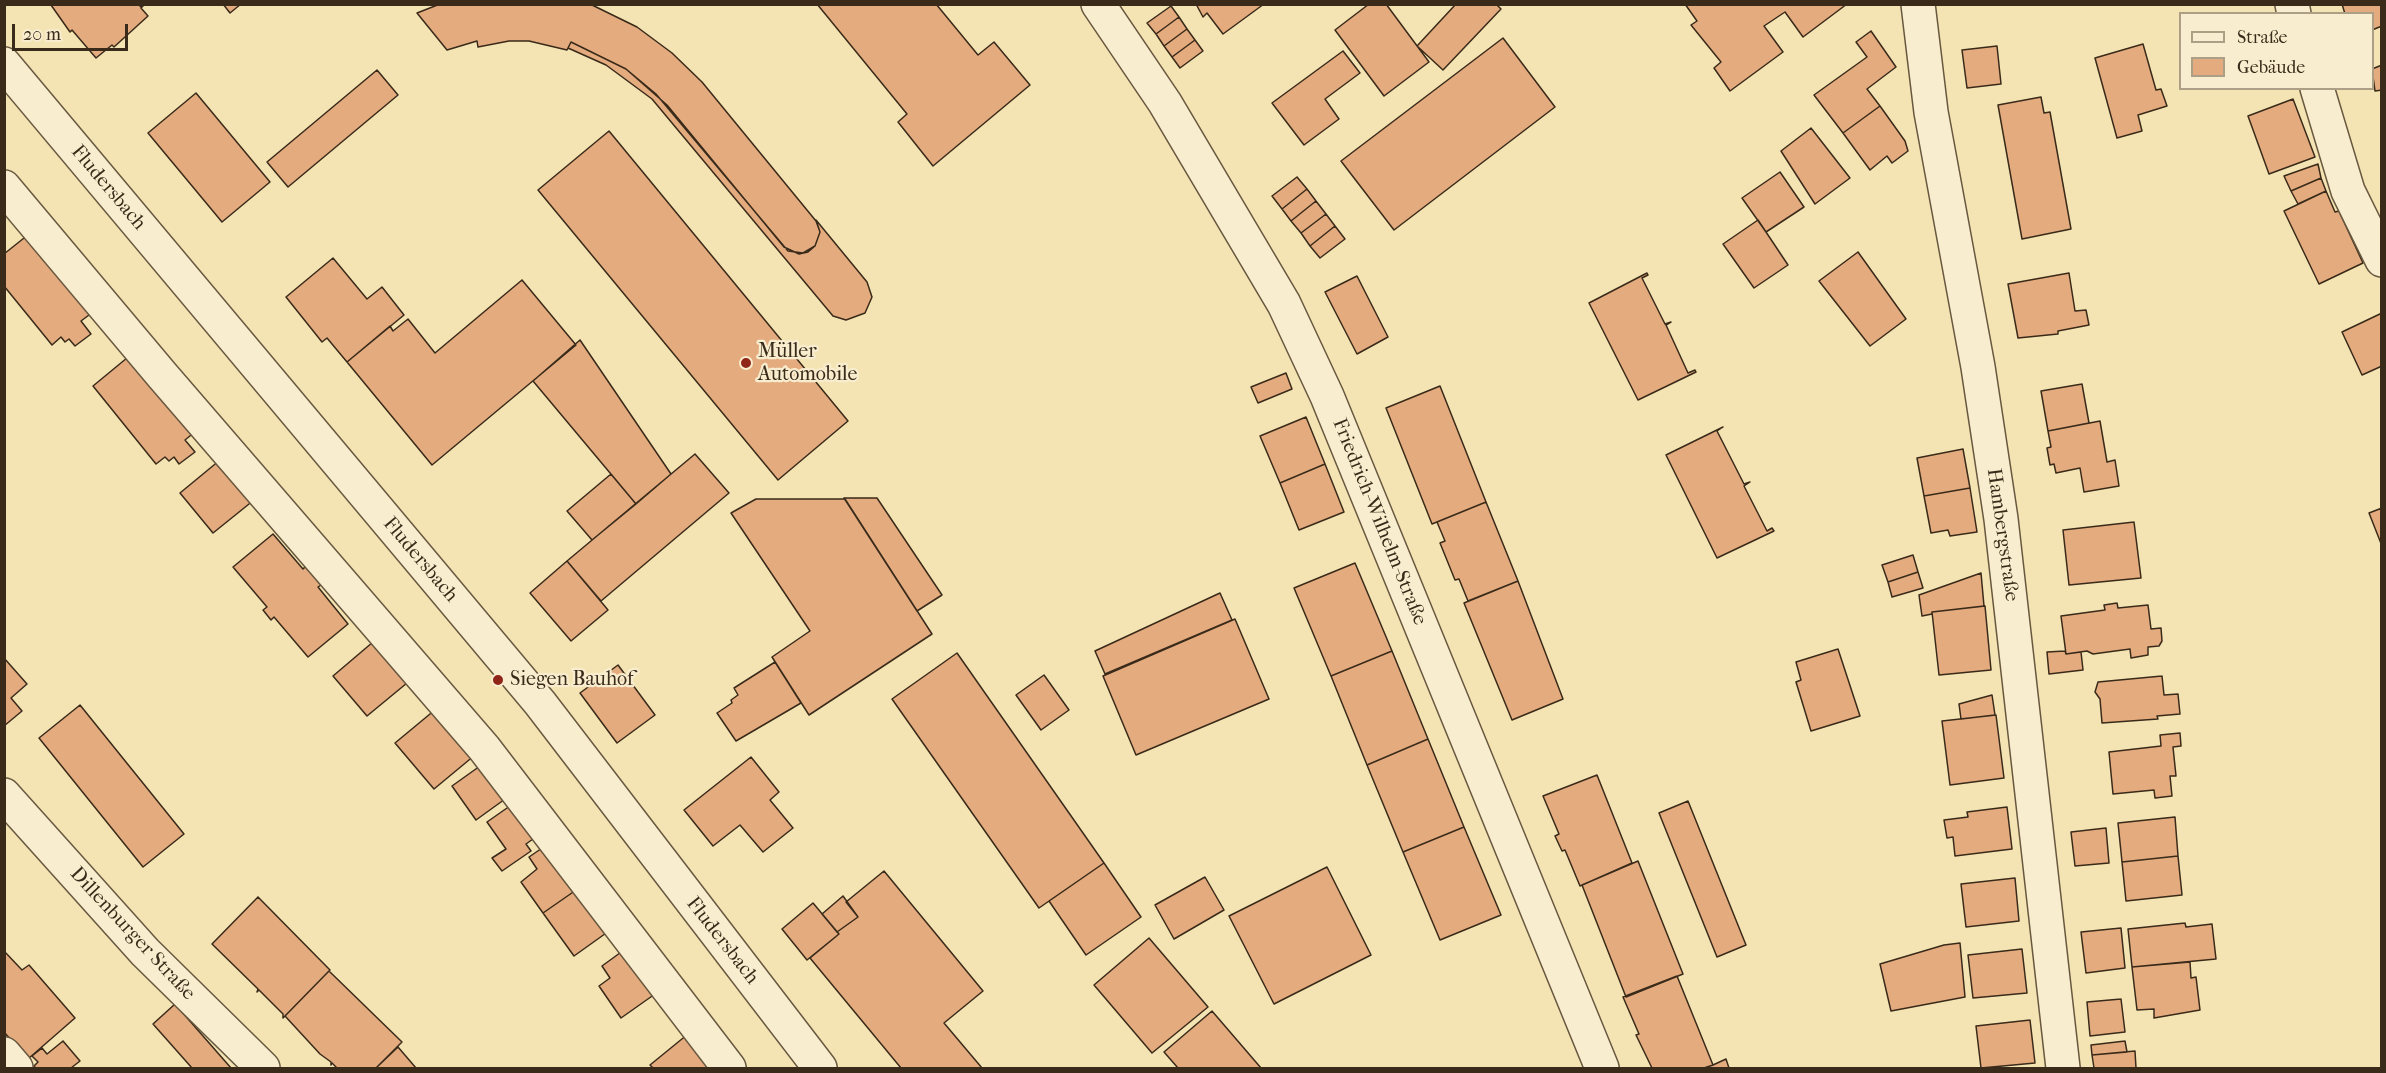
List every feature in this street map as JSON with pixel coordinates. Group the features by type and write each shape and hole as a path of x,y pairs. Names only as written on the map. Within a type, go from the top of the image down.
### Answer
{"street":[{"name":"Friedrich-Wilhelm-Straße","path":"1098,4 1165,103 1284,304 1332,407 1602,1068"},
{"name":"Hambergstraße","path":"1918,4 1930,112 1978,367 2001,519 2063,1068"},
{"name":"Fludersbach","path":"4,64 540,704 820,1068"},
{"path":"2318,90 2348,191 2382,260"},
{"path":"4,186 162,375 484,748 729,1068"},
{"name":"Dillenburger Straße","path":"4,795 146,952 263,1068"},
{"path":"4,1054 16,1068"}],"building":[{"path":"138,4 141,7 145,4 141,8 148,16 114,47 112,45 96,58 72,30 70,32 51,5"},
{"path":"223,4 241,4 230,13"},
{"path":"440,4 590,4 637,27 672,53 702,82 816,221 820,232 815,246 808,252 799,254 784,247 667,105 626,69 571,42 567,50 529,41 509,41 478,47 477,41 447,50 417,13"},
{"path":"817,4 936,4 978,55 994,42 1030,85 933,166 898,122 907,114"},
{"path":"1196,4 1264,4 1223,34 1207,13 1203,17"},
{"path":"1369,4 1386,4 1429,62 1384,96 1335,30"},
{"path":"1456,4 1496,4 1501,9 1443,70 1417,46"},
{"path":"1685,4 1847,4 1803,37 1785,12 1764,26 1783,52 1730,91 1714,68 1721,62 1691,25 1697,21"},
{"path":"2342,4 2382,4 2382,26 2374,29 2374,12 2344,12"},
{"path":"1171,6 1179,17 1156,34 1147,23"},
{"path":"1179,17 1187,29 1164,46 1156,34"},
{"path":"1187,29 1195,40 1172,57 1164,46"},
{"path":"1871,31 1896,67 1867,89 1880,106 1843,133 1814,95 1867,57 1856,42"},
{"path":"1503,38 1555,107 1394,230 1341,161"},
{"path":"1195,40 1203,51 1180,68 1172,57"},
{"path":"571,42 626,69 656,94 788,251 803,253 815,246 820,232 816,220 867,282 872,297 865,313 846,320 833,316 652,99 606,65 568,48"},
{"path":"2143,44 2156,90 2161,89 2167,106 2138,115 2142,131 2117,138 2095,58"},
{"path":"1997,46 2001,84 1967,88 1962,50"},
{"path":"1343,51 1360,73 1325,99 1339,119 1304,145 1272,103"},
{"path":"2382,65 2382,90 2375,91 2374,68"},
{"path":"377,70 398,95 288,187 267,162"},
{"path":"196,93 270,182 222,222 148,133"},
{"path":"2041,97 2044,113 2050,112 2071,229 2022,239 1998,105"},
{"path":"2293,99 2315,157 2269,174 2248,116"},
{"path":"1880,106 1905,141 1908,151 1892,163 1887,156 1870,170 1843,133"},
{"path":"1811,128 1850,178 1815,204 1781,151"},
{"path":"609,131 848,421 778,480 538,190"},
{"path":"2318,164 2321,178 2291,191 2284,176"},
{"path":"1780,172 1804,207 1766,232 1742,198"},
{"path":"1297,177 1307,189 1282,209 1272,196"},
{"path":"2321,178 2326,191 2298,204 2291,191"},
{"path":"1307,189 1316,201 1291,221 1282,209"},
{"path":"2326,191 2335,212 2339,211 2363,263 2319,284 2284,211"},
{"path":"1316,201 1326,214 1301,233 1291,221"},
{"path":"1326,214 1335,226 1310,246 1301,233"},
{"path":"1758,220 1788,265 1754,288 1723,244"},
{"path":"1335,226 1345,239 1320,258 1310,246"},
{"path":"29,234 93,312 81,321 91,334 75,346 69,339 65,342 61,337 52,345 4,286 4,254"},
{"path":"1858,252 1906,319 1870,346 1819,281"},
{"path":"333,258 367,299 382,287 404,315 347,362 327,338 322,342 286,297"},
{"path":"1647,273 1648,275 1642,278 1665,324 1671,322 1666,325 1688,373 1695,370 1696,372 1638,400 1589,303"},
{"path":"2069,273 2075,311 2086,310 2089,325 2058,331 2058,334 2018,338 2008,284"},
{"path":"1357,276 1388,337 1357,354 1325,292"},
{"path":"522,280 576,345 432,465 347,362 390,326 393,331 408,319 435,353"},
{"path":"2382,313 2382,366 2362,375 2342,332"},
{"path":"580,340 671,474 636,504 533,381"},
{"path":"133,353 196,431 185,440 195,452 179,464 174,457 169,461 165,457 156,464 93,386"},
{"path":"1286,373 1292,389 1258,403 1251,387"},
{"path":"2082,384 2089,423 2048,431 2041,391"},
{"path":"1440,386 1486,502 1432,524 1386,408"},
{"path":"1306,417 1325,464 1280,483 1260,436"},
{"path":"2100,421 2107,462 2115,460 2119,486 2084,492 2080,468 2056,473 2054,464 2050,465 2047,448 2051,447 2048,431"},
{"path":"1723,427 1717,431 1744,484 1750,482 1744,486 1767,531 1772,528 1774,531 1717,558 1666,455"},
{"path":"1963,449 1970,488 1924,496 1917,458"},
{"path":"695,454 729,493 601,601 567,561"},
{"path":"220,460 254,500 213,533 180,493"},
{"path":"1325,464 1344,512 1299,530 1280,483"},
{"path":"611,474 636,504 592,540 567,511"},
{"path":"1970,488 1977,532 1950,536 1948,530 1931,533 1924,496"},
{"path":"844,498 877,498 942,595 917,611"},
{"path":"756,499 845,499 932,634 809,715 772,657 810,631 731,513"},
{"path":"1486,502 1518,581 1468,601 1459,579 1455,580 1440,543 1445,541 1437,522"},
{"path":"2382,508 2382,546 2369,513"},
{"path":"2134,522 2141,578 2069,585 2063,530"},
{"path":"273,534 303,569 308,564 324,583 318,587 348,624 308,657 274,617 271,620 263,610 267,607 233,567"},
{"path":"1913,555 1918,572 1888,582 1882,565"},
{"path":"567,561 608,610 571,641 530,593"},
{"path":"1355,563 1392,651 1331,676 1294,588"},
{"path":"1918,572 1923,588 1892,597 1888,582"},
{"path":"1981,573 1984,606 1932,612 1932,614 1922,616 1919,595"},
{"path":"1518,581 1563,699 1512,720 1464,603"},
{"path":"1220,593 1232,620 1105,674 1095,651"},
{"path":"2117,603 2118,608 2148,605 2151,629 2161,628 2162,641 2159,646 2148,647 2148,655 2131,658 2130,649 2093,654 2087,651 2066,654 2061,616 2105,610 2104,605"},
{"path":"1985,606 1991,670 1939,675 1932,612"},
{"path":"1235,619 1269,699 1136,755 1103,676"},
{"path":"373,642 407,683 367,716 333,676"},
{"path":"1838,649 1860,716 1811,731 1796,682 1801,680 1796,662"},
{"path":"1392,651 1428,739 1367,765 1331,676"},
{"path":"2065,651 2066,654 2081,652 2083,670 2049,674 2047,652"},
{"path":"957,653 1104,863 1039,908 892,699"},
{"path":"4,658 27,684 11,698 22,711 4,726"},
{"path":"775,662 801,703 736,741 717,713 732,703 731,700 738,695 734,688"},
{"path":"618,665 655,715 617,743 580,693"},
{"path":"1044,675 1069,710 1041,730 1016,695"},
{"path":"2162,676 2164,695 2178,694 2180,714 2157,716 2158,719 2102,723 2100,699 2095,692 2098,682"},
{"path":"1992,695 1995,715 1961,719 1959,704"},
{"path":"80,705 184,834 143,867 39,738"},
{"path":"436,709 475,755 434,789 395,743"},
{"path":"1996,715 2004,778 1950,785 1942,721"},
{"path":"2180,733 2181,746 2173,747 2176,776 2170,776 2172,796 2155,798 2154,790 2113,794 2109,752 2161,746 2160,735"},
{"path":"1428,739 1464,827 1403,852 1367,765"},
{"path":"751,757 779,792 770,800 793,828 763,852 740,825 713,846 684,810"},
{"path":"487,761 512,794 476,820 452,786"},
{"path":"1597,775 1632,863 1580,886 1565,850 1562,851 1555,836 1559,834 1543,796"},
{"path":"517,801 540,834 526,844 531,851 502,871 492,858 506,849 487,822"},
{"path":"1688,801 1746,945 1717,957 1659,813"},
{"path":"2007,807 2012,849 1955,856 1953,837 1947,838 1944,820 1968,817 1967,812"},
{"path":"2175,817 2178,856 2122,862 2118,823"},
{"path":"1464,827 1501,915 1440,940 1403,852"},
{"path":"2106,828 2109,863 2075,866 2071,832"},
{"path":"548,844 579,888 543,913 521,882 537,869 529,857"},
{"path":"2178,856 2182,895 2126,901 2122,862"},
{"path":"1638,861 1683,974 1626,997 1582,885"},
{"path":"1104,863 1141,917 1086,955 1049,901"},
{"path":"1327,867 1371,955 1274,1004 1229,916"},
{"path":"884,871 983,991 944,1023 982,1068 901,1068 810,958 839,934 837,932 858,917 846,902"},
{"path":"1205,877 1224,910 1174,939 1155,905"},
{"path":"2015,878 2019,921 1966,927 1961,884"},
{"path":"579,888 609,931 574,956 543,913"},
{"path":"843,896 858,917 837,932 822,914"},
{"path":"258,897 330,970 283,1018 283,1014 259,990 257,992 258,989 212,944"},
{"path":"813,903 839,934 807,960 782,929"},
{"path":"2185,923 2186,927 2212,924 2216,959 2132,967 2128,929"},
{"path":"2121,928 2125,968 2086,973 2081,932"},
{"path":"1149,938 1208,1007 1152,1053 1094,985"},
{"path":"1960,943 1965,997 1891,1011 1880,964 1944,945"},
{"path":"2022,949 2027,993 1973,998 1968,955"},
{"path":"624,950 655,994 621,1018 599,986 610,978 602,966"},
{"path":"4,951 22,970 29,965 75,1018 28,1059 4,1032"},
{"path":"2190,962 2191,978 2196,977 2200,1010 2154,1018 2154,1009 2137,1010 2132,967"},
{"path":"329,971 402,1042 376,1068 337,1068 332,1063 331,1065 331,1062 320,1054 285,1016"},
{"path":"1677,976 1713,1065 1704,1068 1652,1068 1636,1035 1639,1034 1623,997"},
{"path":"2121,999 2125,1032 2090,1036 2087,1002"},
{"path":"175,1004 231,1068 192,1068 153,1024"},
{"path":"1212,1011 1261,1068 1178,1068 1164,1052"},
{"path":"2030,1020 2035,1063 1981,1068 1976,1026"},
{"path":"688,1034 716,1068 653,1068 650,1065"},
{"path":"63,1041 80,1061 71,1068 36,1068 34,1066 38,1062 32,1056 42,1048 47,1054"},
{"path":"2125,1041 2127,1052 2092,1055 2091,1045"},
{"path":"398,1047 416,1068 376,1068"},
{"path":"2135,1051 2136,1068 2094,1068 2092,1055"},
{"path":"1726,1059 1729,1068 1704,1068 1713,1065"}],"place":[{"name":"Müller Automobile","path":"746,363"},
{"name":"Siegen Bauhof","path":"498,680"}]}
